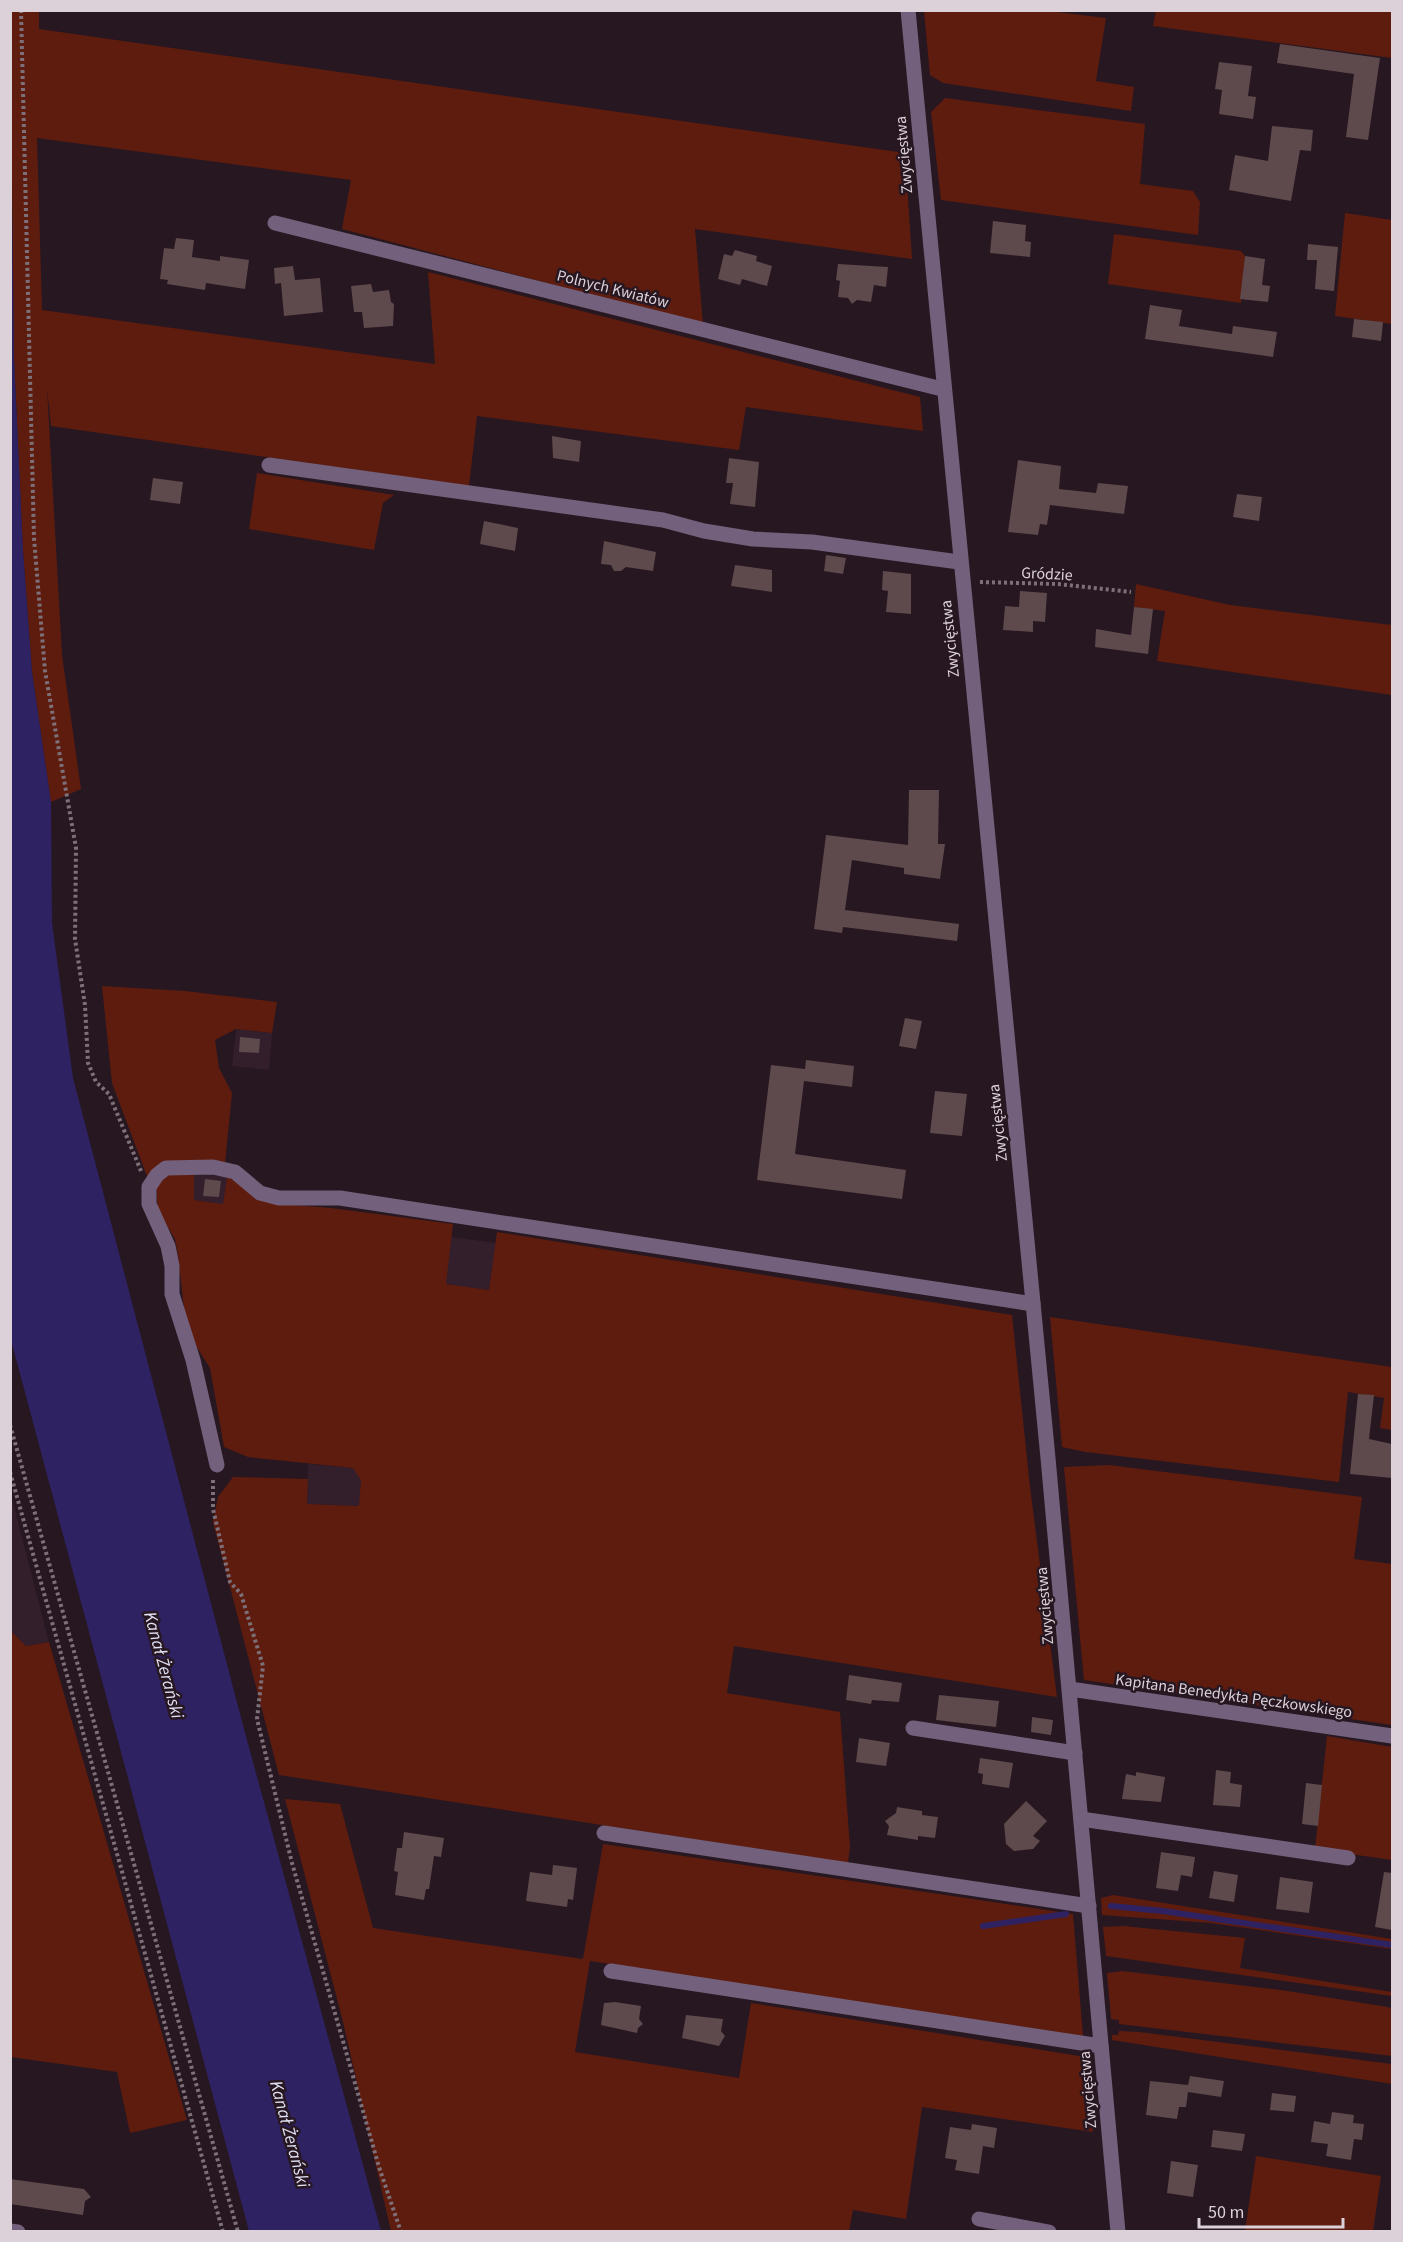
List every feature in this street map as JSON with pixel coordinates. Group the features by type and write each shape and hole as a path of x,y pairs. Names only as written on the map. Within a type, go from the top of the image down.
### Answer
{"street":[{"name":"Zwycięstwa","path":"908,10 942,389 1070,1689 1118,2232"},
{"name":"Polnych Kwiatów","path":"275,223 942,389"},
{"path":"268,465 663,520 704,531 753,539 812,542 959,562"},
{"path":"217,1465 193,1360 172,1294 172,1266 168,1246 149,1204 149,1187 156,1175 166,1168 213,1167 235,1172 260,1193 279,1198 340,1198 1033,1304"},
{"name":"Kapitana Benedykta Pęczkowskiego","path":"1070,1689 1392,1736"},
{"path":"913,1728 1075,1753"},
{"path":"1081,1819 1348,1858"},
{"path":"604,1833 1089,1906"},
{"path":"611,1971 1101,2046"},
{"path":"979,2219 1049,2232"},
{"path":"10,2230 18,2232"}],"path":[{"path":"21,10 34,538 45,670 76,848 75,939 85,1005 85,1039 88,1063 96,1082 109,1094 128,1144 149,1187"},
{"name":"Gródzie","path":"961,581 1058,584 1131,592"},
{"path":"10,1425 238,2232"},
{"path":"217,1465 213,1480 213,1509 217,1533 230,1582 241,1594 263,1666 257,1719 292,1863 400,2232"},
{"path":"10,1472 223,2232"}],"shaded area":[{"path":"10,11 39,11 39,29 905,153 912,259 695,229 703,324 342,229 351,180 37,138 42,310 435,364 428,272 920,397 923,431 746,407 739,450 477,416 469,486 51,426 47,388 62,655 81,789 51,802 32,672 23,551 14,358"},
{"path":"924,11 1049,11 1106,18 1096,81 1134,87 1131,111 943,83 930,75"},
{"path":"1156,11 1392,11 1392,58 1153,26"},
{"path":"945,98 1145,124 1140,184 1193,191 1200,202 1198,235 941,200 931,112"},
{"path":"1345,213 1392,220 1392,324 1335,316"},
{"path":"1114,234 1241,251 1245,256 1241,303 1108,284"},
{"path":"257,473 394,495 383,503 374,550 249,529"},
{"path":"1136,584 1230,605 1392,625 1392,695 1157,661 1165,611 1134,607"},
{"path":"102,986 185,991 277,1002 272,1033 236,1029 215,1040 219,1068 232,1093 225,1163 148,1179 112,1083"},
{"path":"236,1029 272,1033 269,1070 232,1066"},
{"path":"194,1172 227,1177 224,1205 193,1200"},
{"path":"194,1172 194,1200 223,1204 227,1177 282,1204 453,1224 446,1284 489,1290 497,1232 1012,1315 1030,1487 1057,1697 734,1646 727,1693 840,1712 850,1847 848,1863 279,1775 213,1522 218,1497 233,1477 308,1479 307,1504 359,1506 361,1480 353,1468 248,1457 224,1447 210,1368 191,1338 184,1308 175,1239 158,1211 156,1185 172,1173"},
{"path":"451,1237 496,1243 489,1290 445,1284"},
{"path":"1050,1317 1392,1367 1392,1430 1380,1428 1384,1398 1348,1392 1339,1482 1085,1452 1062,1447"},
{"path":"308,1464 354,1468 361,1480 360,1506 307,1504"},
{"path":"1109,1465 1362,1497 1354,1559 1392,1564 1392,1725 1084,1680 1064,1467"},
{"path":"10,1491 49,1642 26,1646 11,1631"},
{"path":"11,1631 26,1646 49,1642 187,2120 130,2133 117,2072 11,2057"},
{"path":"1327,1736 1392,1747 1392,1860 1315,1849"},
{"path":"285,1799 340,1804 373,1928 583,1959 603,1844 1073,1914 1083,2036 590,1961 575,2052 739,2078 751,2003 1085,2057 1093,2132 922,2107 906,2219 853,2210 849,2231 391,2231 343,2022"},
{"path":"1113,1895 1392,1939 1392,1949 1211,1923 1102,1915 1101,1898"},
{"path":"1123,1926 1245,1938 1240,1968 1392,1992 1392,1996 1106,1956 1103,1927"},
{"path":"1122,1971 1281,1990 1388,2007 1392,2009 1392,2056 1119,2024 1119,2020 1111,2019 1107,1973"},
{"path":"1119,2031 1392,2064 1392,2084 1112,2040 1112,2035 1118,2035"},
{"path":"1256,2156 1381,2176 1373,2231 1245,2231"}],"water":[{"name":"Kanał Żerański","path":"11,130 14,358 23,551 32,672 51,802 52,923 73,1078 244,1729 381,2231 249,2231 11,1340"}],"building":[{"path":"1280,44 1380,58 1368,140 1346,137 1354,74 1277,63"},
{"path":"1219,62 1252,66 1248,96 1256,97 1253,119 1219,114 1222,90 1215,89"},
{"path":"1272,126 1313,130 1311,151 1300,150 1291,201 1229,190 1235,155 1268,161"},
{"path":"993,221 1026,225 1025,241 1031,242 1030,257 990,253"},
{"path":"176,238 194,240 192,257 220,261 220,256 249,260 245,289 206,283 205,290 167,284 168,280 160,279 164,248 174,249"},
{"path":"1308,244 1338,247 1334,291 1315,289 1317,260 1307,260"},
{"path":"735,250 757,256 756,261 772,266 767,286 742,279 740,285 718,279 724,254 732,256"},
{"path":"1245,256 1265,259 1262,285 1270,286 1268,302 1240,299"},
{"path":"838,264 888,267 886,287 874,285 871,302 857,300 852,304 848,298 838,297 840,281 836,280"},
{"path":"293,266 295,280 320,278 323,312 284,316 281,283 275,284 274,268"},
{"path":"371,284 373,292 389,290 391,302 394,304 393,326 364,328 362,312 354,312 351,286"},
{"path":"1150,305 1182,310 1179,326 1232,334 1233,326 1277,332 1273,357 1145,339"},
{"path":"1354,319 1383,322 1381,341 1352,337"},
{"path":"552,436 581,441 579,462 553,458"},
{"path":"729,458 759,462 755,507 730,504 733,483 726,483"},
{"path":"1018,460 1061,466 1059,489 1096,493 1098,483 1128,486 1124,514 1050,505 1047,525 1040,524 1038,535 1008,532"},
{"path":"153,478 183,482 180,504 150,500"},
{"path":"1237,494 1262,497 1259,521 1233,517"},
{"path":"484,521 518,528 515,551 480,544"},
{"path":"604,541 656,552 653,571 626,567 621,571 614,571 611,565 601,564"},
{"path":"826,555 846,558 843,574 824,571"},
{"path":"735,565 772,570 772,592 731,586"},
{"path":"883,571 911,574 911,614 886,612 888,591 882,590"},
{"path":"1020,591 1047,593 1045,622 1033,621 1033,632 1003,630 1005,606 1019,607"},
{"path":"1134,607 1153,609 1148,654 1095,647 1096,629 1131,635"},
{"path":"909,790 939,790 938,844 945,844 940,879 904,874 904,868 852,860 845,910 959,924 957,941 843,927 842,933 814,929 826,835 908,845"},
{"path":"905,1018 922,1021 916,1049 899,1046"},
{"path":"240,1037 260,1039 259,1053 239,1052"},
{"path":"806,1060 854,1066 852,1087 804,1081 795,1154 906,1170 902,1199 757,1180 771,1065 805,1069"},
{"path":"935,1091 967,1094 962,1136 930,1133"},
{"path":"205,1179 221,1181 219,1197 203,1196"},
{"path":"1358,1394 1374,1395 1369,1439 1392,1444 1392,1478 1350,1474"},
{"path":"849,1675 902,1683 899,1702 872,1700 871,1704 846,1700"},
{"path":"939,1695 999,1701 996,1727 936,1720"},
{"path":"1032,1717 1053,1720 1051,1735 1031,1732"},
{"path":"859,1738 890,1743 886,1766 856,1762"},
{"path":"980,1758 1013,1763 1009,1788 982,1784 983,1774 978,1773"},
{"path":"1216,1770 1231,1772 1230,1783 1242,1785 1240,1807 1213,1805"},
{"path":"1136,1772 1165,1777 1161,1802 1122,1799 1126,1774 1136,1776"},
{"path":"1306,1783 1322,1785 1318,1826 1302,1824"},
{"path":"1026,1801 1047,1821 1033,1836 1040,1841 1033,1849 1014,1851 1006,1844 1004,1824"},
{"path":"897,1807 922,1811 922,1815 938,1817 935,1838 918,1836 918,1840 887,1835 889,1826 885,1821 896,1813"},
{"path":"404,1832 444,1838 441,1857 434,1856 429,1889 426,1889 424,1900 395,1895 398,1872 394,1871 397,1848 402,1848"},
{"path":"1161,1852 1195,1857 1192,1877 1181,1875 1178,1891 1156,1888"},
{"path":"553,1865 577,1868 573,1900 568,1899 567,1907 526,1901 530,1872 552,1875"},
{"path":"1214,1871 1238,1875 1234,1902 1209,1898"},
{"path":"1384,1872 1392,1873 1392,1930 1375,1927"},
{"path":"1280,1877 1313,1882 1309,1913 1276,1909"},
{"path":"615,2002 641,2006 639,2019 643,2024 638,2028 637,2033 601,2025 604,2003"},
{"path":"686,2015 723,2019 721,2031 725,2036 719,2046 682,2038"},
{"path":"1190,2076 1224,2081 1221,2097 1188,2092 1186,2107 1179,2107 1177,2119 1146,2115 1150,2081 1188,2085"},
{"path":"1272,2093 1296,2096 1294,2112 1270,2110"},
{"path":"1332,2112 1354,2115 1353,2123 1364,2124 1362,2140 1354,2139 1351,2160 1326,2156 1328,2144 1311,2142 1314,2121 1330,2124"},
{"path":"972,2124 997,2128 994,2148 983,2146 979,2174 955,2170 957,2160 945,2158 950,2127 971,2130"},
{"path":"1213,2130 1245,2134 1242,2151 1211,2147"},
{"path":"1171,2161 1198,2165 1193,2197 1167,2193"},
{"path":"10,2179 84,2189 91,2197 85,2201 83,2215 10,2204"}],"waterway":[{"path":"1111,1906 1163,1911 1392,1945"},
{"path":"983,1926 1066,1914"}]}
